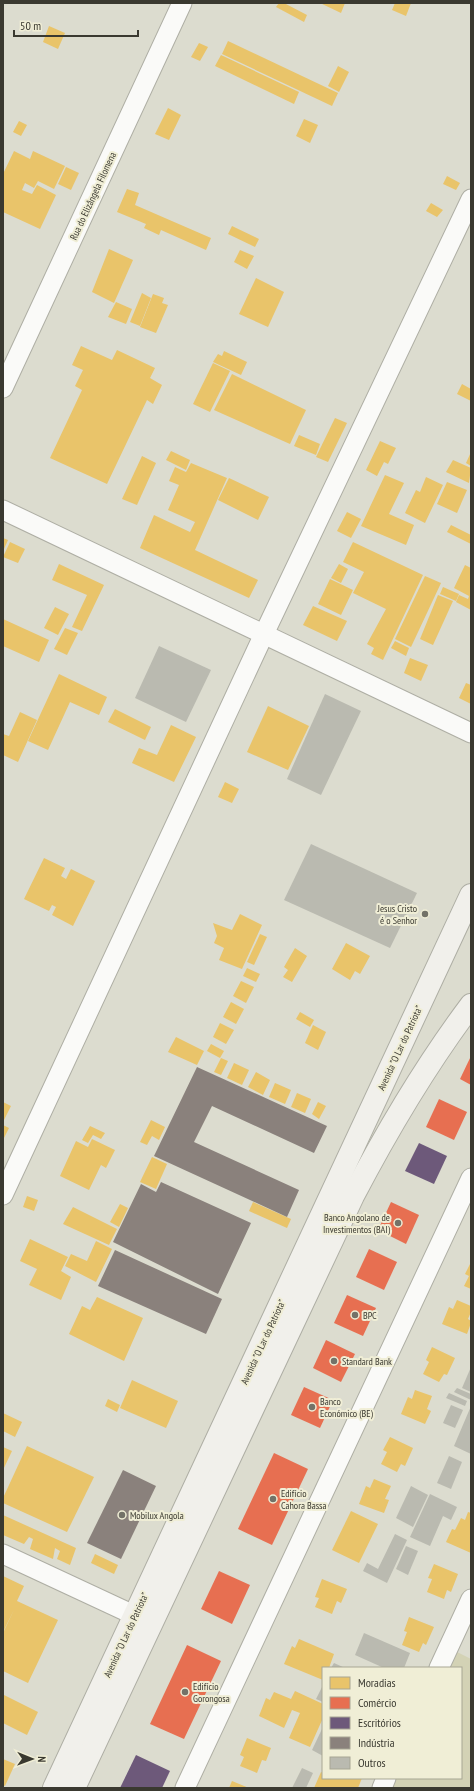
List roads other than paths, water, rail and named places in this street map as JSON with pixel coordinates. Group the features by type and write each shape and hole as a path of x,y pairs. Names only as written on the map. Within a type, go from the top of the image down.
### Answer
{"main road":[{"name":"Avenida \"O Lar do Patriota\"","path":"54,1788 136,1616 471,895"},
{"name":"Avenida \"O Lar do Patriota\"","path":"74,1788 353,1196 374,1155 410,1093 471,1005"}],"street":[{"name":"Rua do Elizângela Filomena","path":"3,388 182,3"},
{"path":"3,1195 264,634 471,199"},
{"path":"3,510 471,733"},
{"path":"185,1788 471,1178"},
{"path":"3,1554 136,1616"},
{"path":"440,1667 465,1631 471,1599"}],"place":[{"name":"Jesus Cristo é o Senhor","path":"425,914"},
{"name":"Banco Angolano de Investimentos (BAI)","path":"398,1223"},
{"name":"BPC","path":"355,1315"},
{"name":"Standard Bank","path":"334,1361"},
{"name":"Banco Económico (BE)","path":"312,1407"},
{"name":"Edifício Cahora Bassa","path":"273,1499"},
{"name":"Mobilux Angola","path":"122,1515"},
{"name":"Edifício Gorongosa","path":"185,1692"}]}
